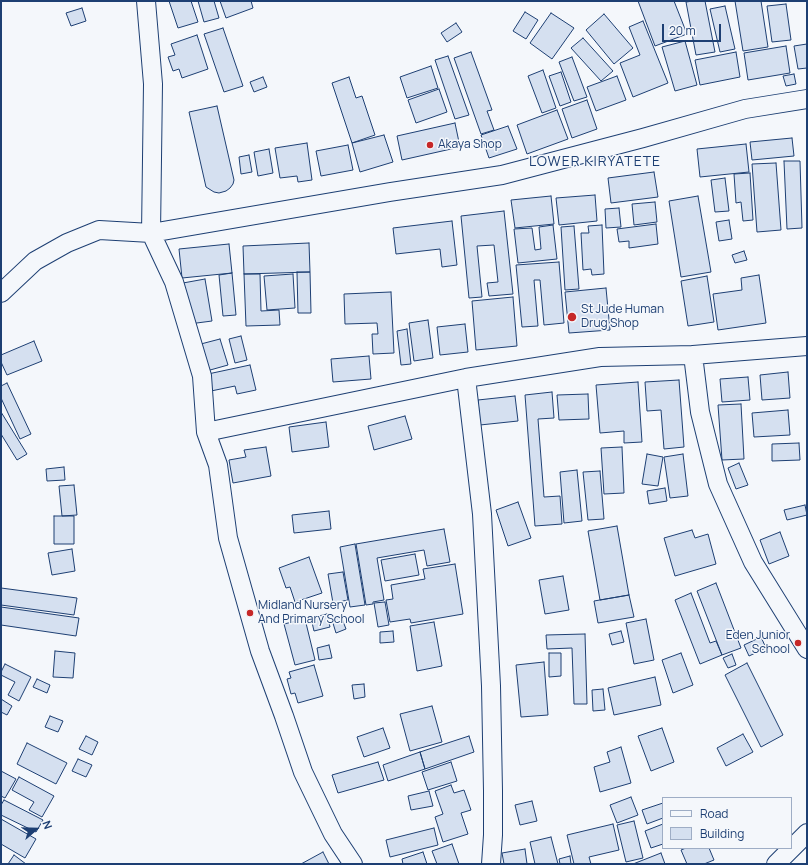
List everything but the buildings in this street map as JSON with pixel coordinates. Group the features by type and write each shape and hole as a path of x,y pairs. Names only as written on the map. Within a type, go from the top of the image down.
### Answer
{"street":[{"path":"146,1 153,84 151,233 174,282 202,376 206,432 218,465 228,538 260,651 303,772 333,834 353,864"},
{"path":"1,293 35,261 67,243 99,230 151,233 390,192 502,175 643,138 745,109 807,99"},
{"path":"206,432 466,378 600,356 693,355 807,346"},
{"path":"693,355 700,412 718,484 753,562 807,649"},
{"path":"466,378 482,514 491,686 493,799 491,864"},
{"path":"792,848 807,833"},
{"path":"776,864 791,849"}],"place":[{"name":"Akaya Shop","path":"430,145"},
{"name":"St Jude Human Drug Shop","path":"572,317"},
{"name":"Midland Nursery And Primary School","path":"250,613"},
{"name":"Eden Junior School","path":"798,643"}],"district":[{"name":"LOWER KIRYATETE","path":"595,162"}]}
